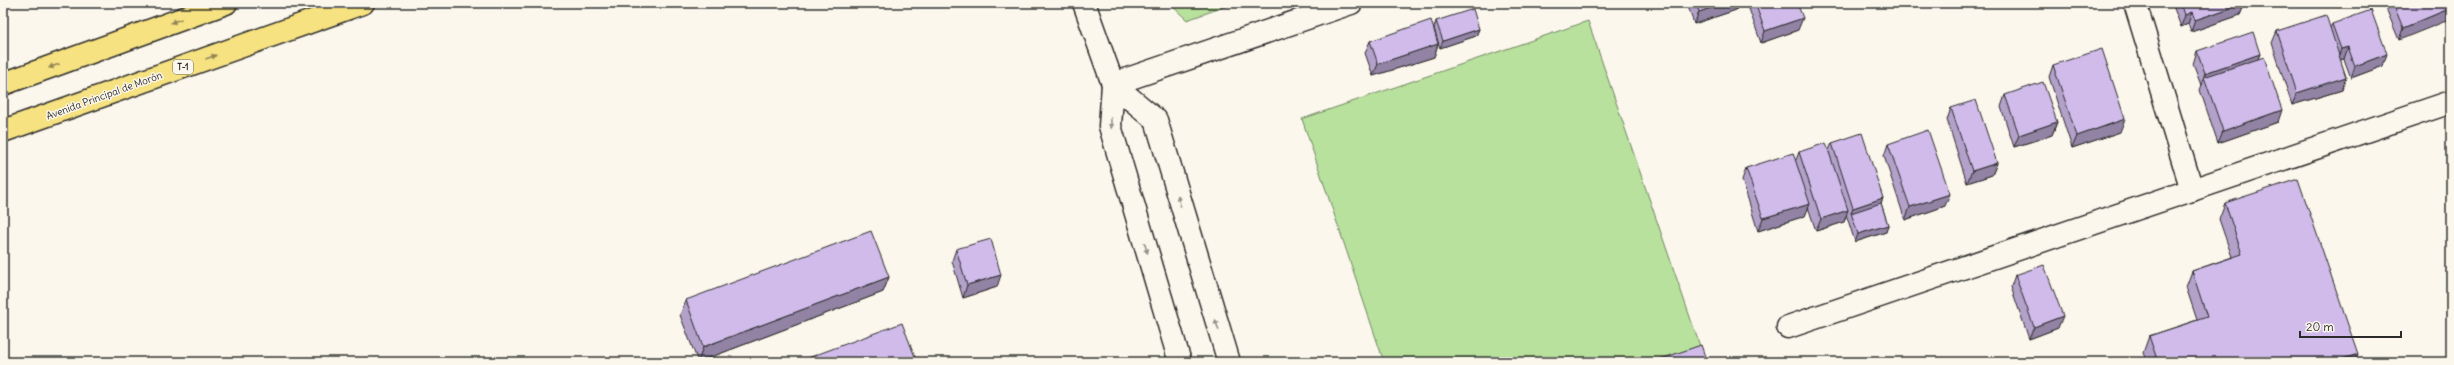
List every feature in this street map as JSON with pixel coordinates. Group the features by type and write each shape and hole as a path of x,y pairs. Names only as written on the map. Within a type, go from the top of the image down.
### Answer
{"main road":[{"path":"3,84 226,3"},
{"name":"Avenida Principal de Morón","path":"3,131 363,3"}],"street":[{"path":"1084,3 1113,84 1110,126 1180,362"},
{"path":"1113,84 1351,3"},
{"path":"2136,3 2192,190"},
{"path":"1113,84 1156,120 1229,362"},
{"path":"1788,327 2451,102"}],"green space":[{"path":"1169,3 1235,3 1187,20"},
{"path":"1588,21 1701,349 1661,362 1384,362 1302,119"}],"building":[{"path":"1696,3 1725,3 1699,12"},
{"path":"1755,3 1797,3 1803,18 1765,31"},
{"path":"2181,3 2245,3 2195,20 2192,12 2185,15"},
{"path":"2393,3 2451,3 2451,8 2403,28"},
{"path":"1473,9 1479,29 1443,41 1436,21"},
{"path":"2371,10 2387,54 2355,66 2348,47 2341,49 2332,24"},
{"path":"2326,15 2346,77 2297,93 2277,31"},
{"path":"1431,20 1438,44 1378,64 1370,41"},
{"path":"2253,32 2260,54 2205,73 2197,51"},
{"path":"2102,49 2125,119 2077,136 2053,65"},
{"path":"2264,57 2282,110 2223,131 2204,77"},
{"path":"2043,82 2057,122 2019,135 2005,95"},
{"path":"1976,100 1997,163 1972,171 1951,108"},
{"path":"1928,130 1950,194 1910,207 1888,144"},
{"path":"1862,133 1883,198 1853,208 1832,143"},
{"path":"1826,143 1848,210 1821,219 1799,152"},
{"path":"1793,153 1810,204 1763,218 1746,168"},
{"path":"2298,179 2358,354 2333,362 2158,362 2149,336 2207,317 2192,271 2242,254 2225,203"},
{"path":"1881,203 1888,225 1858,234 1851,213"},
{"path":"871,231 889,277 703,347 686,300"},
{"path":"991,239 1001,275 967,285 956,249"},
{"path":"2044,265 2063,316 2034,327 2015,275"},
{"path":"902,323 917,362 797,362"},
{"path":"1701,345 1707,362 1652,362"}]}
